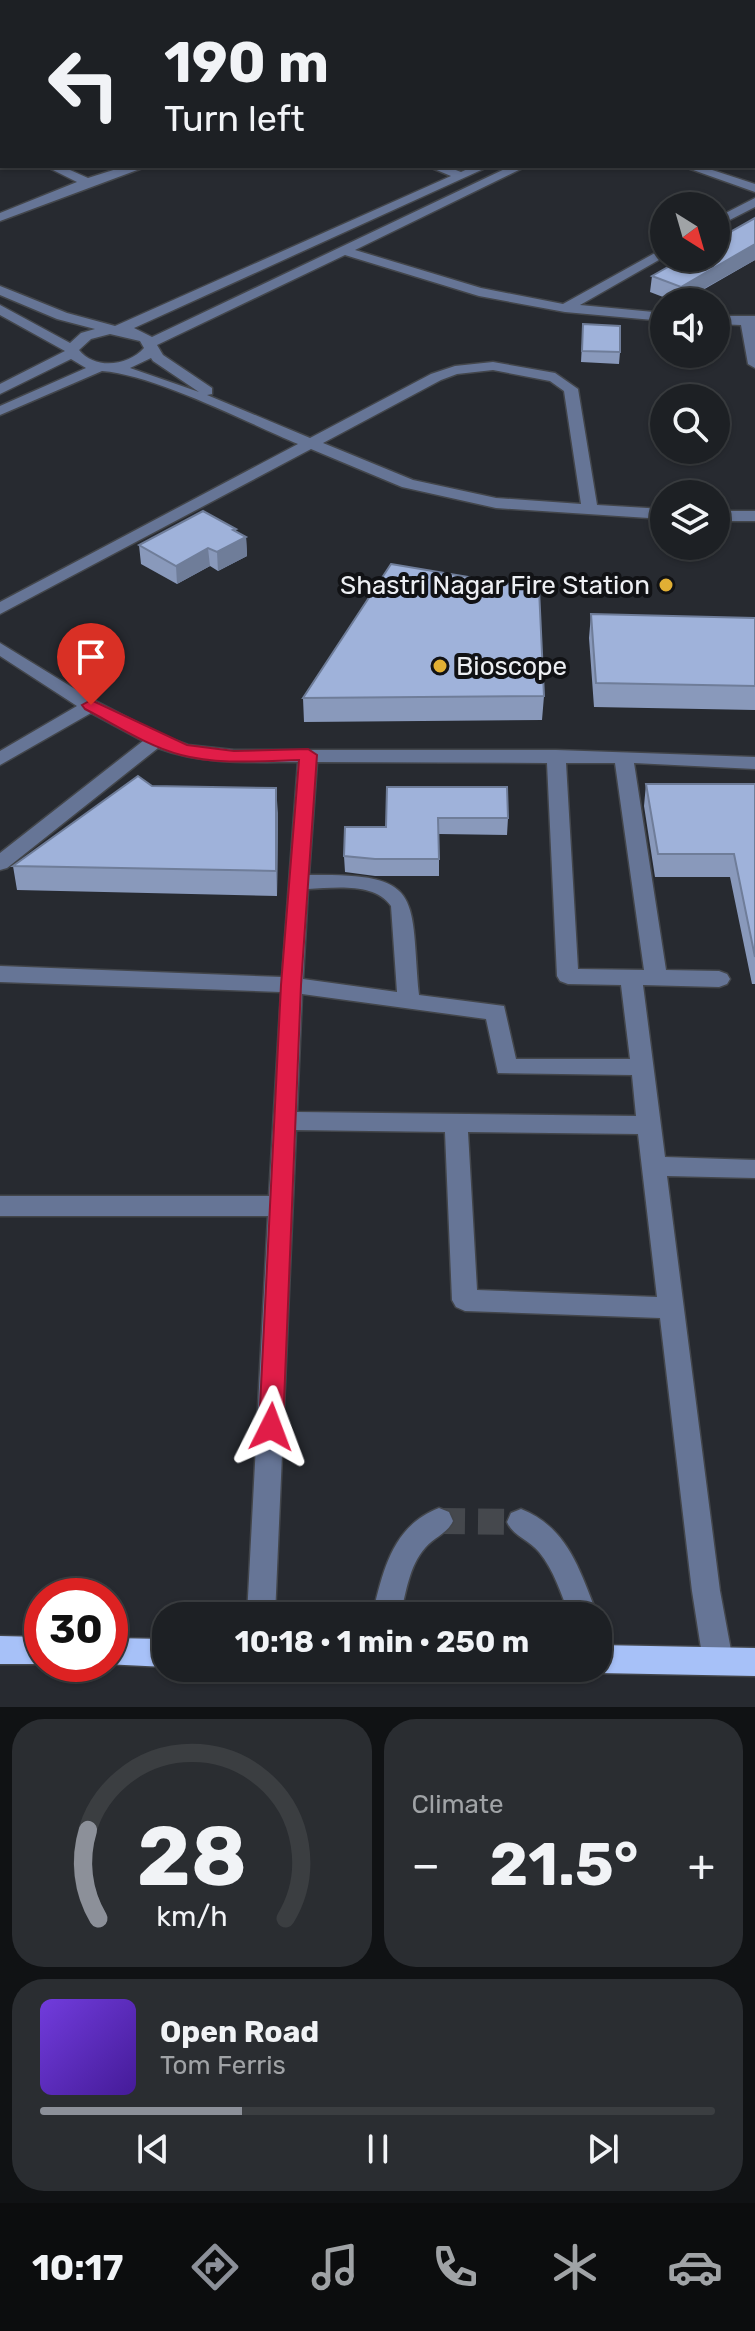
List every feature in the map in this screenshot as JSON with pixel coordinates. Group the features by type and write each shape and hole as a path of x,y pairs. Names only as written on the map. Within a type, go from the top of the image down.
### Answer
{"main road":[{"path":"0,1650 24,1651"},
{"path":"128,1652 152,1653"},
{"path":"612,1656 755,1662"}],"street":[{"path":"56,168 87,182"},
{"path":"0,217 87,182 135,168"},
{"path":"439,168 462,176"},
{"path":"0,390 72,351 86,336 114,330 480,168"},
{"path":"0,411 105,367 142,359 150,345 517,168"},
{"path":"694,168 755,188"},
{"path":"730,215 755,202"},
{"path":"345,251 479,292 565,308 650,316"},
{"path":"565,308 650,260"},
{"path":"0,290 62,316 140,334 158,358 235,412"},
{"path":"0,309 72,351 80,361 146,376 393,479 445,494 496,503 650,513"},
{"path":"730,321 753,322"},
{"path":"753,322 747,327 755,364"},
{"path":"0,609 436,377 455,370 493,366 555,377 571,389 590,509"},
{"path":"730,516 755,516"},
{"path":"0,648 91,705 156,740 185,751 234,756 556,756 755,763"},
{"path":"0,759 91,705"},
{"path":"0,863 156,740"},
{"path":"262,1602 283,1206 291,985 308,755"},
{"path":"556,756 568,976 719,979"},
{"path":"624,757 643,978 643,1067 706,1591 718,1661"},
{"path":"298,882 377,884 397,896 401,905 409,1002"},
{"path":"0,974 291,985 496,1012 506,1067 643,1067"},
{"path":"286,1121 650,1125"},
{"path":"456,1122 465,1300 673,1308"},
{"path":"656,1166 755,1169"},
{"path":"0,1206 283,1206"},
{"path":"390,1602 402,1556 413,1539 426,1527 439,1521"},
{"path":"521,1522 537,1528 554,1545 578,1602"}],"building":[{"path":"755,218 755,244 730,259 730,232"},
{"path":"659,272 707,272 681,287 652,276"},
{"path":"583,324 620,326 620,352 582,351"},
{"path":"203,511 246,537 217,552 208,548 176,566 139,545"},
{"name":"Bioscope","path":"391,564 539,589 544,696 303,698"},
{"path":"591,614 755,618 755,686 596,683"},
{"path":"138,776 152,786 276,788 276,871 13,866"},
{"path":"646,784 755,784 755,957 734,854 658,854"},
{"path":"387,787 507,787 508,818 438,818 439,859 344,856 345,827 386,827"}],"tunnel":[{"path":"439,1521 521,1522"}],"place":[{"name":"Shastri Nagar Fire Station","path":"666,585"},
{"name":"Bioscope","path":"440,666"}],"route":[{"path":"91,705 156,740 185,751 234,756 308,755 291,985 271,1427"}]}
